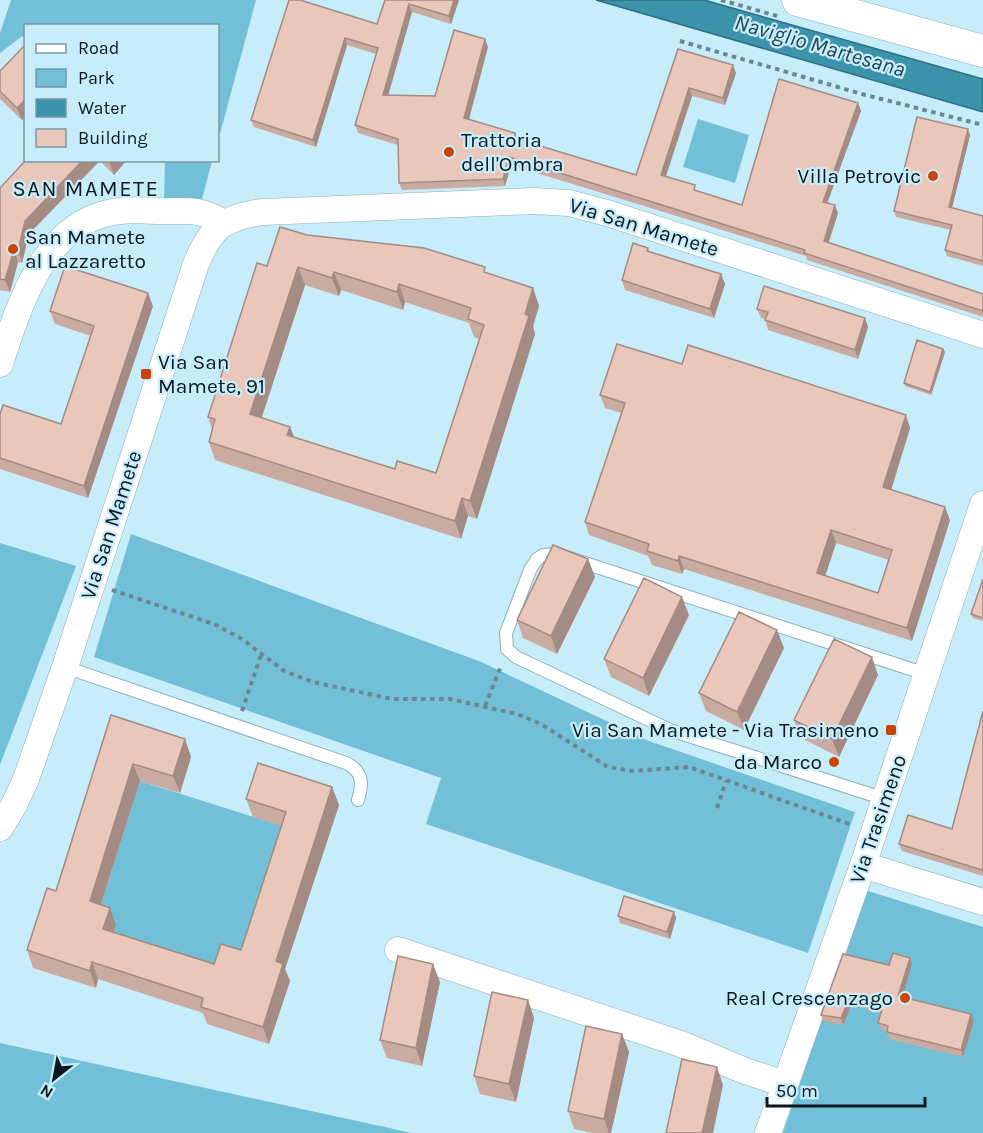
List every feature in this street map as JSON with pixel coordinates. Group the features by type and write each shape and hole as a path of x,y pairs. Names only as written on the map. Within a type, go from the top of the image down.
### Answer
{"street":[{"path":"798,0 983,51"},
{"name":"Via San Mamete","path":"0,828 14,805 26,778 65,667 196,264 210,234 222,224 244,215 263,212 534,201 569,203 618,216 983,334"},
{"path":"0,364 38,269 54,247 76,227 97,216 113,212 141,210 204,212 222,224"},
{"name":"Via Trasimeno","path":"768,1133 885,799 983,504"},
{"path":"862,866 983,902"},
{"path":"398,950 681,1044 745,1071 785,1084"}],"lane":[{"path":"885,799 670,730 511,653 505,643 506,633 530,570 537,559 549,554 563,555 926,674"},
{"path":"65,667 346,763 357,770 360,775 361,787 358,800"}],"path":[{"path":"680,41 862,94 983,125"},
{"path":"110,589 214,624 262,652 284,671 313,682 392,699 450,699 517,714 541,724 608,767 632,771 688,768 856,826"},
{"path":"243,708 262,652"},
{"path":"484,706 499,671 511,653"},
{"path":"717,807 726,781"}],"green space":[{"path":"11,0 256,0 219,137 219,24 24,24 24,36 0,53 0,33"},
{"path":"698,119 749,135 735,183 683,167"},
{"path":"165,162 212,162 201,203 164,202"},
{"path":"131,534 479,661 649,741 855,812 808,953 426,824 441,778 94,657"},
{"path":"0,543 76,566 0,765"},
{"path":"140,781 292,829 247,967 221,982 109,947 96,919"},
{"name":"Real Crescenzago","path":"865,890 983,927 983,1133 783,1133"},
{"path":"0,1043 412,1133 0,1133"}],"water":[{"name":"Naviglio Martesana","path":"596,0 704,0 983,79 983,112"}],"building":[{"path":"289,0 300,0 377,24 385,0 454,0 449,16 409,4 383,95 435,96 454,30 485,39 464,118 515,133 514,138 636,175 678,49 733,65 723,98 689,88 661,175 695,185 694,190 742,205 779,79 858,103 823,202 835,205 824,241 983,294 983,311 804,253 805,250 509,157 503,179 399,183 398,139 355,125 378,48 345,38 313,140 251,120"},
{"path":"24,46 24,101 17,108 0,91 0,71"},
{"name":"Villa Petrovic","path":"917,117 968,129 949,207 983,216 983,261 945,250 952,225 894,211"},
{"path":"24,162 81,162 25,221 18,251 14,250 5,280 0,279 0,188"},
{"path":"280,227 307,235 424,248 485,267 484,272 533,288 525,314 529,316 470,501 462,498 455,521 209,442 215,419 208,417 257,263 267,266","holes":["298,267 332,278 334,272 397,292 399,284 471,308 468,319 484,325 436,473 397,461 395,469 287,435 290,427 250,414"]},
{"path":"633,243 648,248 647,251 721,274 710,309 622,280"},
{"path":"65,266 148,293 84,486 0,458 0,414 3,405 61,424 94,326 50,311"},
{"path":"764,286 865,318 855,350 765,320 768,312 757,309"},
{"path":"917,340 943,349 930,392 904,383"},
{"path":"617,344 682,364 688,345 906,415 883,487 945,507 907,628 679,556 678,561 647,551 649,544 585,522 625,403 600,395","holes":["831,530 892,550 878,593 817,573"]},
{"path":"553,545 588,559 551,636 517,620"},
{"path":"644,578 682,597 643,678 604,659"},
{"path":"983,579 983,618 971,614"},
{"path":"739,612 777,630 737,712 699,693"},
{"path":"834,639 872,657 832,739 794,720"},
{"path":"983,711 982,870 899,844 908,815 952,829"},
{"path":"111,715 185,739 173,776 133,764 90,901 110,908 103,929 214,964 221,944 241,950 286,812 246,799 258,763 332,787 276,961 283,964 263,1027 201,1007 203,998 92,962 90,971 27,950 47,888 56,891"},
{"path":"624,896 674,912 667,932 618,916"},
{"path":"893,953 910,958 898,996 971,1014 961,1050 887,1032 888,1026 878,1023 882,1009 850,997 841,1018 821,1015 843,954 889,965"},
{"path":"398,956 433,964 416,1048 380,1040"},
{"path":"492,992 528,1000 509,1084 474,1076"},
{"path":"586,1026 622,1034 604,1119 568,1111"},
{"path":"682,1059 717,1067 702,1133 666,1133"}],"place":[{"name":"Trattoria dell'Ombra","path":"449,152"},
{"name":"Villa Petrovic","path":"933,176"},
{"name":"San Mamete al Lazzaretto","path":"13,249"},
{"name":"Via San Mamete, 91","path":"146,374"},
{"name":"Via San Mamete - Via Trasimeno","path":"891,730"},
{"name":"da Marco","path":"834,762"},
{"name":"Real Crescenzago","path":"905,998"}],"district":[{"name":"SAN MAMETE","path":"86,189"}]}
